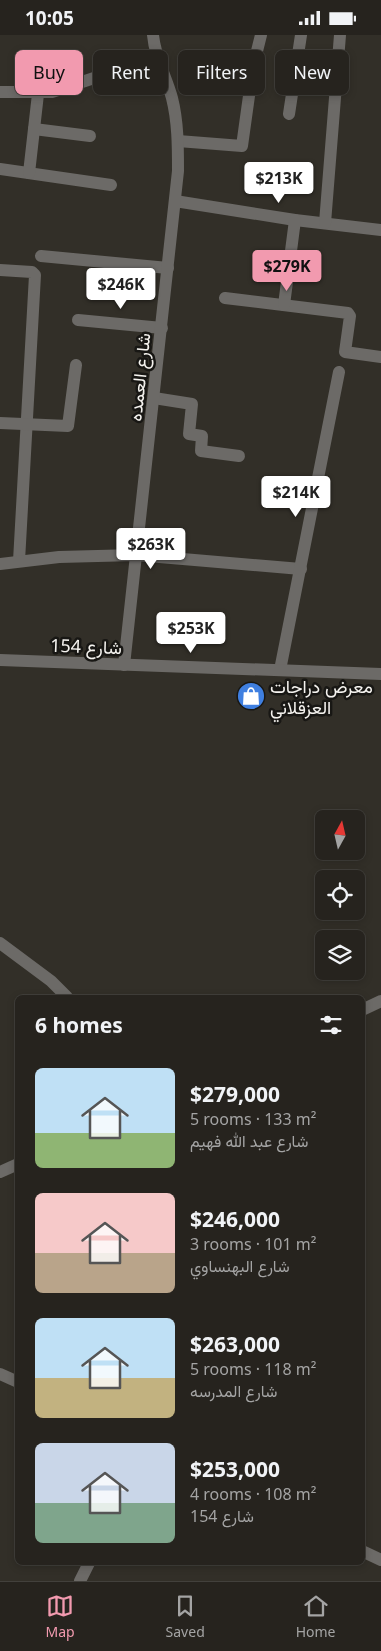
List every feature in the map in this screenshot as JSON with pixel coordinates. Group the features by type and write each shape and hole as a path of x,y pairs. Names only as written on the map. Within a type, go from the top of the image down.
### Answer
{"street":[{"name":"شارع العمده","path":"153,35 156,50"},
{"path":"178,141 242,146 252,75 261,35"},
{"path":"290,114 301,35"},
{"path":"325,223 340,35"},
{"name":"شارع العمده","path":"124,665 175,201 178,141 172,97 168,86"},
{"path":"0,92 15,93"},
{"path":"29,173 38,95"},
{"path":"34,129 90,136"},
{"path":"0,169 111,185"},
{"path":"175,201 295,220 381,230"},
{"path":"284,305 295,220"},
{"path":"42,256 168,268"},
{"path":"0,270 32,272 35,276 20,561"},
{"path":"225,298 346,313 350,316 345,351 381,357"},
{"path":"78,320 162,328"},
{"path":"0,423 64,427 69,425 76,365"},
{"path":"280,670 339,371"},
{"path":"154,398 192,404 188,434 202,436 200,451 239,456"},
{"path":"0,564 59,557 136,555 300,569"},
{"name":"شارع 154","path":"0,660 381,674"},
{"path":"0,943 51,981 65,995"},
{"path":"365,1009 381,1001"},
{"path":"0,1172 15,1165"},
{"path":"0,1374 15,1381"},
{"path":"365,1552 381,1560"},
{"path":"80,1581 88,1565"}],"place":[{"name":"معرض دراجات العزقلاني","path":"251,696"}]}
